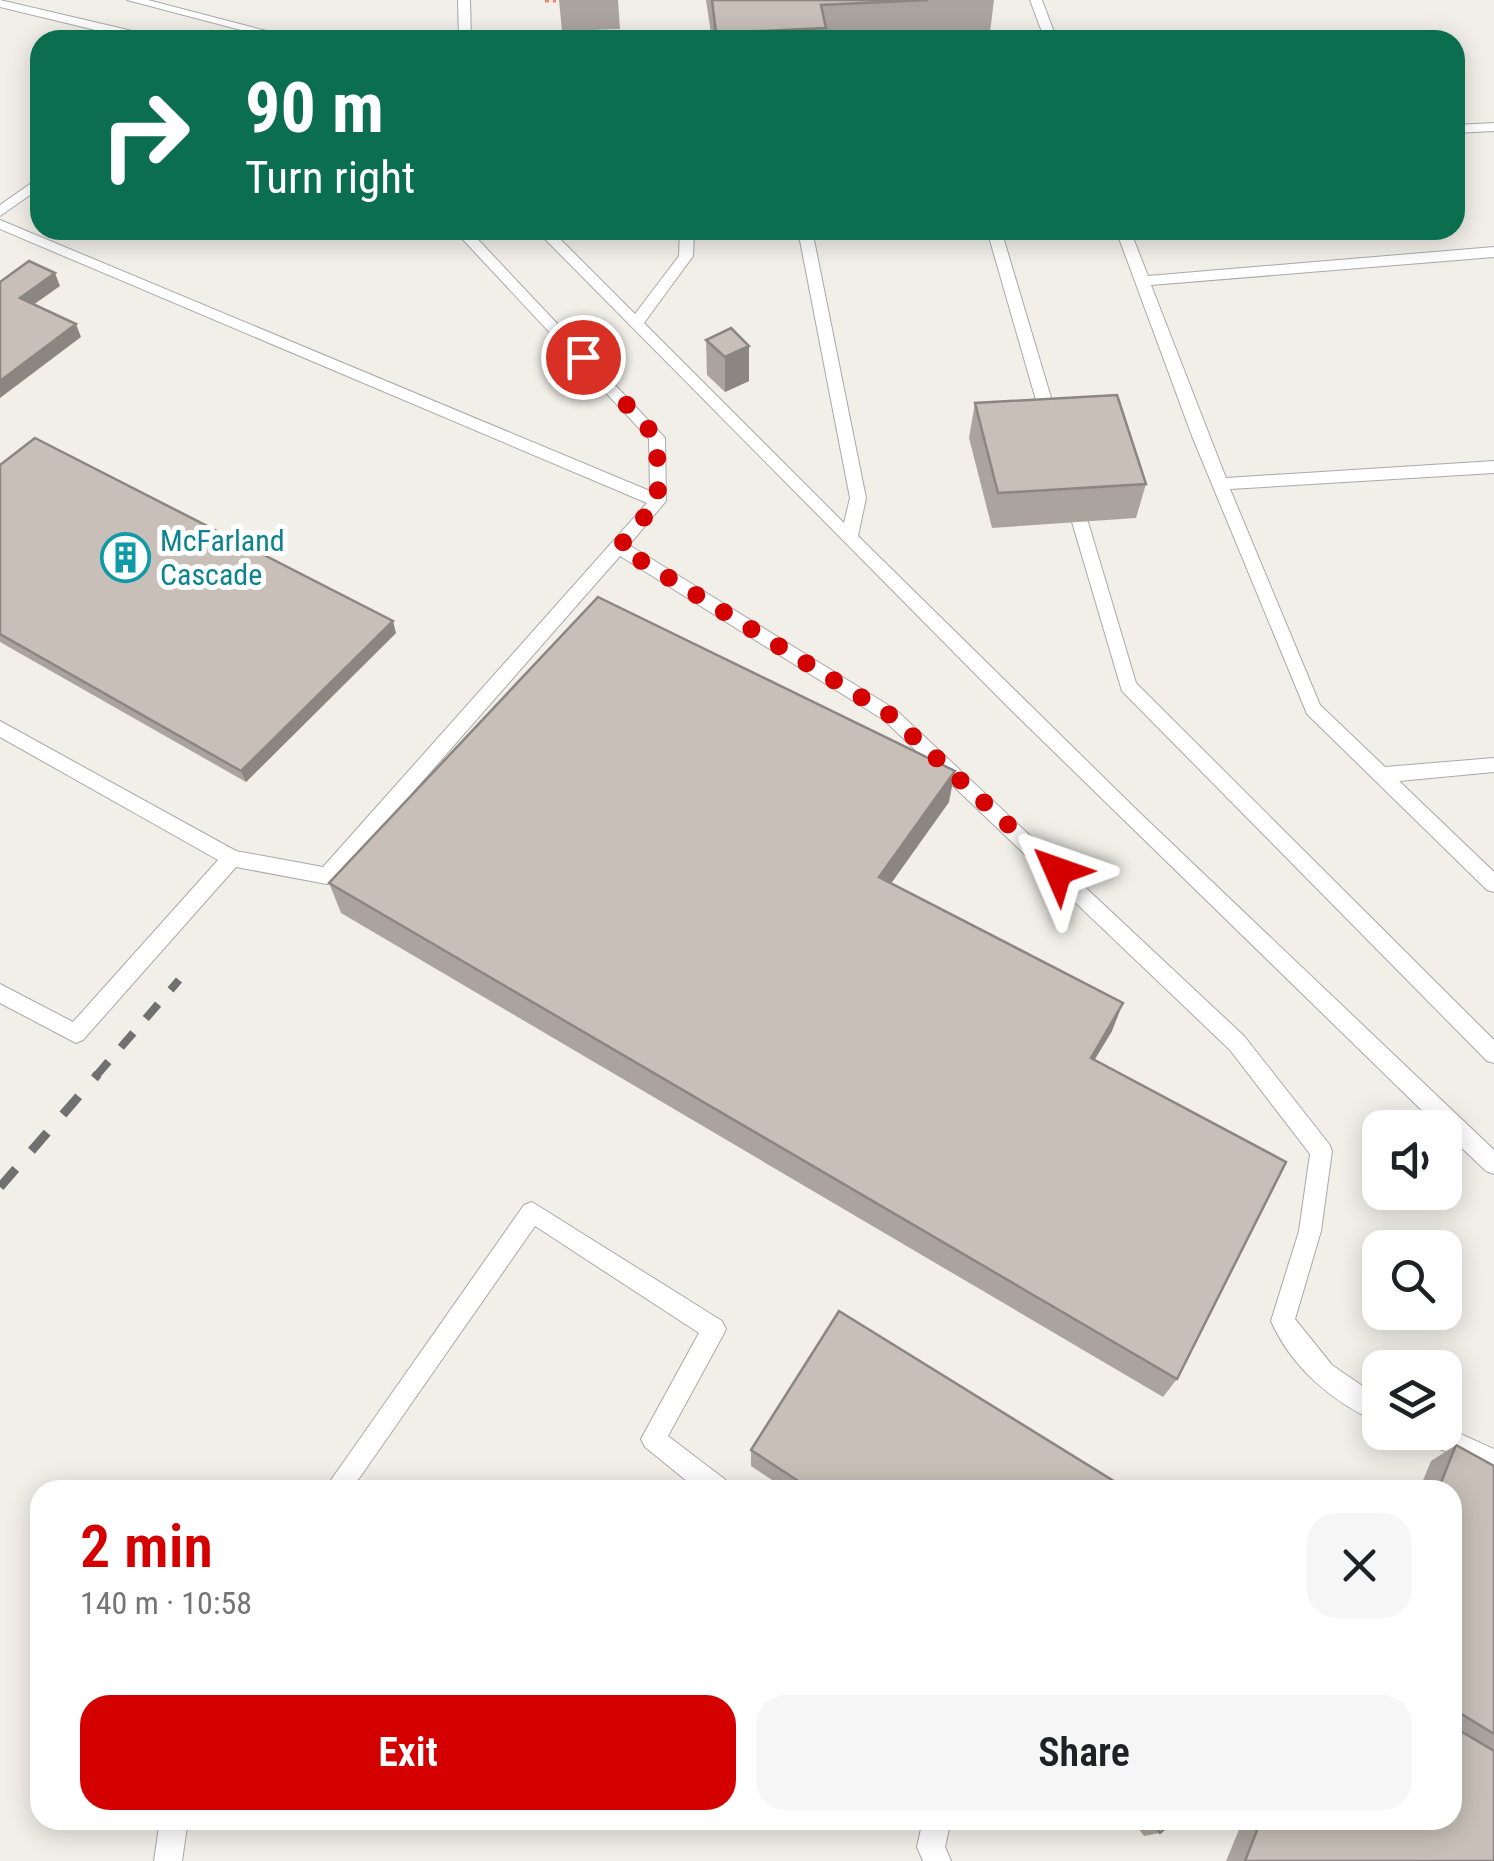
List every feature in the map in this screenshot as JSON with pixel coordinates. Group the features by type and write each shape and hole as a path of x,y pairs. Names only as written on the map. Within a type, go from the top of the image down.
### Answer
{"lane":[{"path":"132,0 254,30"},
{"path":"464,0 464,30"},
{"path":"1036,0 1048,30"},
{"path":"0,2 113,30"},
{"path":"1465,128 1494,127"},
{"path":"0,212 30,189"},
{"path":"0,224 30,237"},
{"path":"38,240 658,501"},
{"path":"0,728 232,858 327,876 658,501 657,438 470,240"},
{"path":"553,240 1268,954 1494,1164"},
{"path":"636,324 686,256 686,240"},
{"path":"807,240 858,498 849,538"},
{"path":"997,240 1054,432"},
{"path":"1127,240 1220,484 1314,709 1494,884"},
{"path":"1142,281 1494,252"},
{"path":"1220,484 1494,467"},
{"path":"1080,522 1128,686 1494,1054"},
{"path":"619,547 890,715 1237,1043 1321,1151 1310,1231 1283,1321 1300,1353 1362,1403"},
{"path":"1378,774 1494,765"},
{"path":"0,993 76,1034 232,858"},
{"path":"343,1480 532,1212 714,1329 652,1440 705,1480"},
{"path":"1462,1447 1494,1461"},
{"path":"168,1861 173,1830"},
{"path":"935,1830 932,1847 937,1861"}],"path":[{"path":"545,0 556,0"}],"building":[{"path":"712,0 928,0 821,5 826,28 716,30"},
{"path":"29,261 55,273 20,298 76,324 0,381 0,282"},
{"path":"731,328 749,346 725,357 706,340"},
{"path":"1117,395 1146,484 998,493 975,403"},
{"name":"McFarland Cascade","path":"35,438 393,621 241,771 0,634 0,465"},
{"path":"598,597 955,771 879,877 1123,1003 1091,1058 1286,1162 1177,1379 329,883"},
{"path":"839,1311 1112,1480 797,1480 751,1450"},
{"path":"1462,1448 1494,1466 1494,1734 1462,1714 1462,1480 1442,1480 1454,1450"},
{"path":"1462,1732 1494,1751 1494,1861 1245,1861 1257,1830 1462,1830"}],"railway":[{"path":"96,1076 179,980"},
{"path":"0,1187 98,1074"}],"place":[{"name":"McFarland Cascade","path":"125,557"}],"route":[{"path":"583,357 657,438 658,501 619,547 890,715 1058,871"}]}
